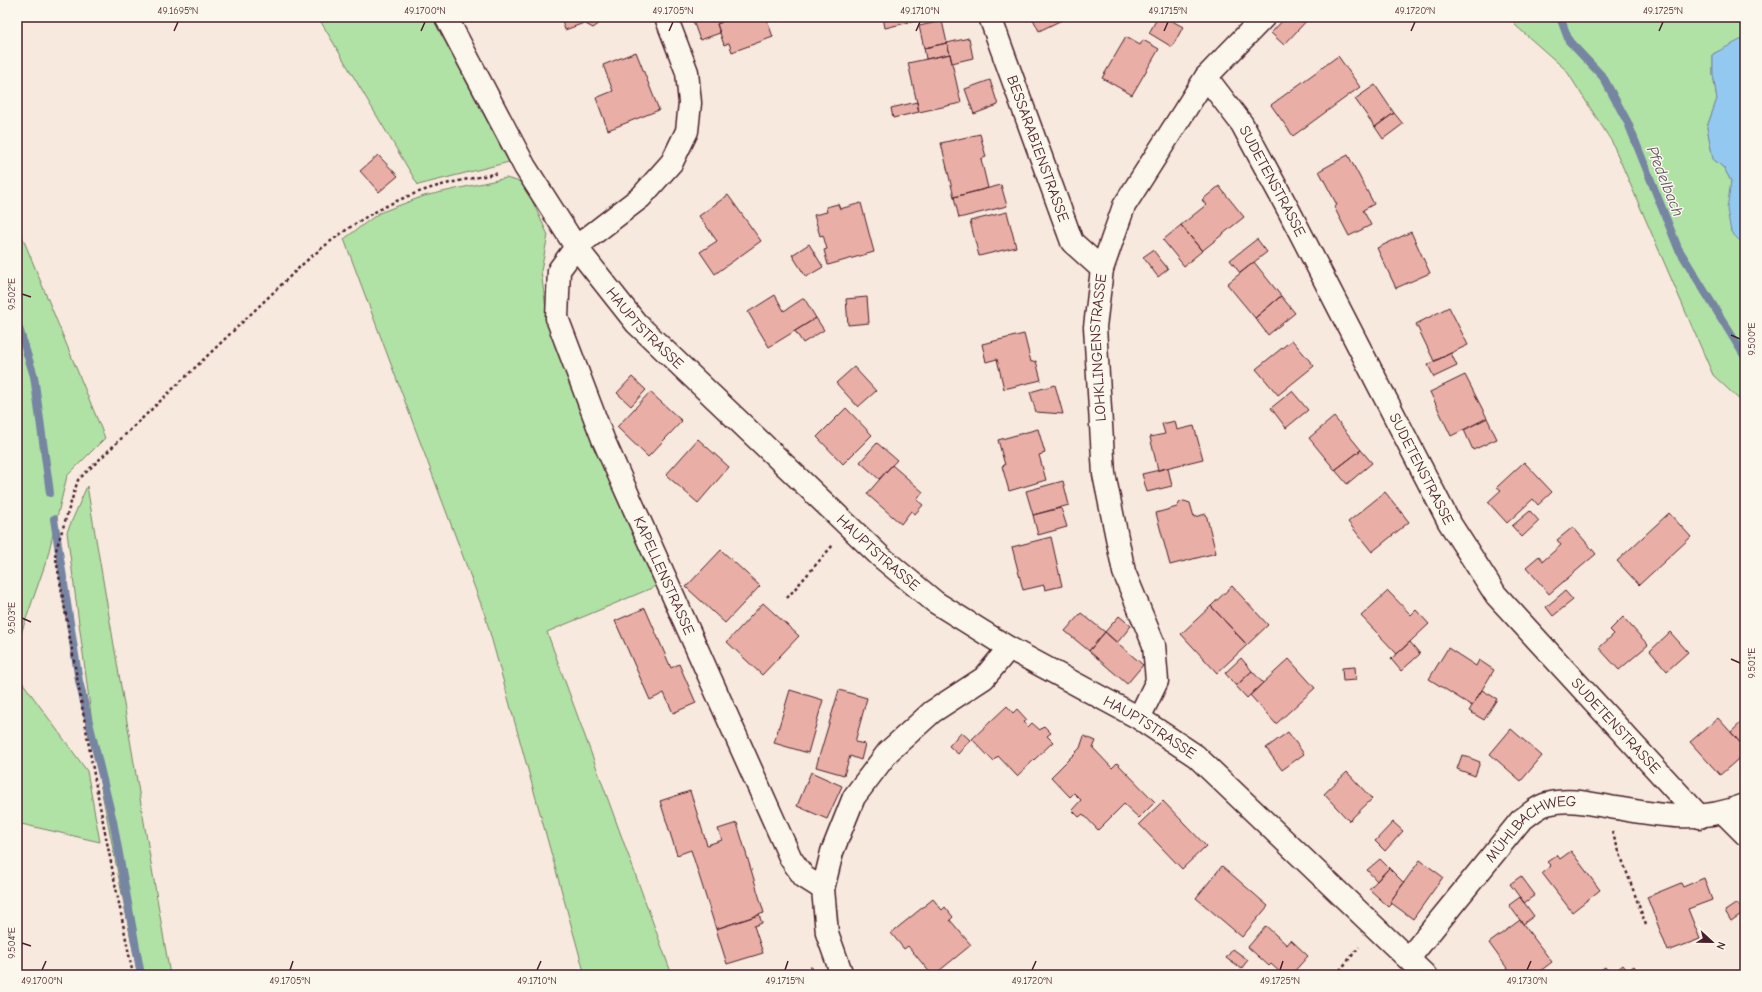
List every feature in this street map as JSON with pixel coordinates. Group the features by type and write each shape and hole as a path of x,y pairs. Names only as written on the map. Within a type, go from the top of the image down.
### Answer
{"street":[{"name":"HAUPTSTRASSE","path":"446,17 526,167 576,246 636,323 881,557 935,602 1009,648 1139,718 1196,756 1425,975"},
{"name":"KAPELLENSTRASSE","path":"666,17 687,72 690,103 687,131 672,162 641,197 576,246 560,270 557,318 603,439 792,858 804,877 823,889"},
{"name":"BESSARABIENSTRASSE","path":"990,17 1072,242 1102,269"},
{"name":"LOHKLINGENSTRASSE","path":"1139,718 1157,681 1155,653 1154,646 1124,572 1104,474 1095,327 1102,269 1124,206 1206,77 1264,17"},
{"name":"SUDETENSTRASSE","path":"1206,77 1242,124 1292,216 1449,522 1496,595 1700,817"},
{"path":"842,975 827,933 823,889 832,852 854,797 884,758 932,712 984,678 1009,648"},
{"name":"MÜHLBACHWEG","path":"1408,958 1521,820 1545,804 1568,800 1661,816 1700,817 1724,813 1745,805"},
{"path":"1724,813 1745,834"}],"path":[{"path":"133,975 96,786 55,553 78,480 304,262 341,232 377,210 425,190 526,167"},
{"path":"787,598 849,526"},
{"path":"1602,806 1646,925"},
{"path":"1336,975 1375,927"}],"green space":[{"path":"318,17 432,17 509,162 418,185"},
{"path":"1512,17 1745,17 1745,39 1713,54 1713,74 1717,99 1707,127 1713,159 1724,168 1731,181 1731,232 1745,246 1745,405 1713,375 1612,142 1566,70 1515,25"},
{"path":"506,178 524,183 548,235 541,271 548,323 594,447 659,585 547,632 672,975 585,975 485,615 344,239 379,213 424,196"},
{"path":"17,224 105,438 67,476 47,559 17,645"},
{"path":"87,486 170,975 138,975 100,783 67,532"},
{"path":"17,675 87,771 100,842 17,823"}],"water":[{"path":"1744,38 1745,246 1731,232 1727,209 1731,181 1724,168 1713,159 1707,127 1717,99 1713,74 1713,54"}],"building":[{"path":"561,17 603,17 600,23 593,28 584,23 565,30"},
{"path":"720,17 722,22 717,24 720,33 700,40 692,18"},
{"path":"720,17 766,17 773,37 732,52 729,43 724,45 717,24 722,22"},
{"path":"883,17 927,17 927,18 885,28"},
{"path":"1032,17 1068,17 1039,31"},
{"path":"1158,17 1165,17 1183,27 1172,47 1149,33"},
{"path":"1286,17 1309,18 1284,45 1271,33"},
{"path":"942,21 947,43 924,48 919,26"},
{"path":"1126,37 1140,45 1143,40 1159,49 1132,95 1102,78"},
{"path":"969,38 973,58 952,63 947,43"},
{"path":"947,43 950,54 926,59 924,48"},
{"path":"636,52 659,110 608,130 596,98 613,91 603,65"},
{"path":"950,54 961,103 919,112 908,63"},
{"path":"1338,56 1360,87 1293,136 1271,105"},
{"path":"990,80 998,105 974,114 965,89"},
{"path":"1375,85 1394,113 1375,127 1355,99"},
{"path":"917,102 919,112 893,118 891,108"},
{"path":"1394,113 1403,124 1383,139 1375,127"},
{"path":"980,134 986,157 981,159 988,188 954,197 941,143"},
{"path":"378,155 398,176 379,192 360,171"},
{"path":"1348,155 1374,204 1363,210 1371,225 1349,236 1334,207 1337,205 1319,171"},
{"path":"1001,185 1007,206 959,218 954,197"},
{"path":"1219,186 1244,217 1202,251 1181,225 1206,205 1202,200"},
{"path":"728,195 761,241 715,274 700,252 717,241 699,216"},
{"path":"861,203 874,252 828,265 824,250 827,249 823,235 820,236 814,215 827,212 826,207 838,204 840,209"},
{"path":"1007,212 1016,247 979,256 970,221"},
{"path":"1181,225 1202,251 1184,266 1163,240"},
{"path":"1411,232 1430,273 1396,288 1377,248"},
{"path":"1257,239 1267,252 1240,273 1230,260"},
{"path":"809,244 823,267 806,277 792,255"},
{"path":"1153,250 1168,269 1158,277 1143,257"},
{"path":"1254,262 1281,296 1255,318 1227,284"},
{"path":"775,295 784,311 804,298 816,318 769,347 748,312"},
{"path":"1281,296 1295,313 1268,335 1255,318"},
{"path":"867,297 869,323 848,325 846,299"},
{"path":"1449,307 1468,345 1434,361 1416,324"},
{"path":"816,318 824,330 803,343 795,331"},
{"path":"1024,334 1031,362 1036,361 1041,380 1004,389 997,359 986,362 982,344"},
{"path":"1292,340 1314,366 1278,395 1256,369"},
{"path":"1451,353 1457,366 1434,377 1428,365"},
{"path":"854,367 876,391 858,407 836,383"},
{"path":"1465,375 1487,418 1451,436 1430,392"},
{"path":"632,377 646,390 631,406 617,393"},
{"path":"1055,385 1063,414 1036,412 1030,392"},
{"path":"1292,391 1308,410 1286,428 1271,408"},
{"path":"650,392 682,421 648,457 617,427"},
{"path":"846,408 872,435 843,464 817,437"},
{"path":"1334,417 1361,450 1335,470 1309,438"},
{"path":"1487,418 1497,439 1473,450 1464,430"},
{"path":"1175,421 1177,430 1194,426 1203,459 1158,470 1150,437 1165,434 1162,424"},
{"path":"1038,429 1045,453 1039,455 1046,480 1009,491 1002,466 1005,465 998,440"},
{"path":"698,439 729,467 698,503 666,475"},
{"path":"877,443 897,460 879,479 860,462"},
{"path":"1361,450 1372,463 1347,484 1335,470"},
{"path":"1524,462 1552,492 1538,505 1533,499 1507,523 1488,502 1501,490 1497,487"},
{"path":"892,465 923,492 917,500 923,505 915,514 911,511 901,524 867,494"},
{"path":"1168,468 1172,486 1147,492 1142,474"},
{"path":"1063,481 1069,505 1033,515 1026,491"},
{"path":"1385,492 1409,522 1372,552 1348,522"},
{"path":"1184,501 1190,503 1194,517 1206,514 1216,553 1170,565 1156,513 1177,507 1180,502"},
{"path":"1061,508 1067,527 1038,535 1033,515"},
{"path":"1530,511 1539,521 1522,537 1512,526"},
{"path":"1669,513 1691,537 1639,585 1617,561"},
{"path":"1573,527 1596,554 1549,594 1526,567 1539,556 1543,561 1561,545 1557,540"},
{"path":"1051,537 1062,586 1045,590 1044,585 1023,590 1012,547"},
{"path":"721,550 760,586 725,623 686,587"},
{"path":"1232,586 1268,625 1247,645 1211,606"},
{"path":"1388,591 1411,615 1416,610 1429,624 1397,654 1361,616"},
{"path":"1565,591 1573,600 1553,616 1546,607"},
{"path":"763,603 799,636 762,675 727,642"},
{"path":"1211,606 1247,645 1217,673 1181,634"},
{"path":"645,608 671,668 679,664 696,703 673,713 664,693 650,700 615,621"},
{"path":"1081,613 1105,632 1089,651 1065,631"},
{"path":"1119,616 1131,626 1117,643 1105,632"},
{"path":"1623,617 1648,645 1619,670 1599,648 1614,634 1610,630"},
{"path":"1105,632 1143,665 1127,684 1089,651"},
{"path":"1670,632 1688,652 1667,671 1650,651"},
{"path":"1410,642 1420,654 1401,671 1391,659"},
{"path":"1448,648 1476,666 1479,660 1494,670 1472,706 1429,679"},
{"path":"1241,658 1252,671 1236,686 1225,673"},
{"path":"1289,659 1315,688 1276,724 1250,695"},
{"path":"1355,667 1356,680 1343,681 1342,668"},
{"path":"1252,671 1263,683 1247,698 1236,686"},
{"path":"790,690 823,700 808,753 774,743"},
{"path":"839,690 867,698 855,742 865,744 861,760 850,756 844,775 816,767"},
{"path":"1482,690 1497,699 1484,720 1469,711"},
{"path":"1007,706 1013,713 1017,709 1027,720 1024,722 1028,727 1032,723 1040,730 1044,726 1051,733 1047,736 1053,742 1017,776 998,756 993,761 972,739"},
{"path":"1718,718 1745,748 1745,753 1720,775 1690,742"},
{"path":"1745,719 1745,748 1731,732"},
{"path":"1511,729 1542,756 1521,781 1490,754"},
{"path":"961,732 970,740 958,754 949,746"},
{"path":"1288,732 1304,754 1282,770 1266,748"},
{"path":"1084,736 1096,741 1093,748 1112,768 1117,763 1155,802 1139,818 1124,804 1098,830 1083,814 1079,817 1072,810 1081,800 1074,793 1070,797 1051,777 1080,748"},
{"path":"1462,755 1480,762 1475,776 1457,769"},
{"path":"811,772 842,786 827,819 797,806"},
{"path":"1347,772 1372,799 1349,821 1324,794"},
{"path":"690,791 707,845 722,840 718,829 737,823 764,913 716,929 691,850 677,855 660,801"},
{"path":"1163,801 1206,846 1182,869 1139,824"},
{"path":"1393,822 1403,831 1385,851 1375,841"},
{"path":"1571,851 1600,890 1572,912 1542,873 1551,866 1547,862 1557,855 1560,859"},
{"path":"1380,859 1389,868 1377,881 1367,870"},
{"path":"1420,860 1443,877 1413,919 1390,902"},
{"path":"1222,866 1268,906 1242,937 1196,898"},
{"path":"1389,868 1404,883 1390,902 1392,904 1389,907 1369,889"},
{"path":"1521,876 1535,895 1524,903 1510,884"},
{"path":"1704,878 1712,900 1688,909 1700,939 1668,951 1647,897 1681,883 1683,887"},
{"path":"1520,897 1534,916 1523,924 1509,905"},
{"path":"933,899 942,910 945,907 953,917 950,920 971,945 934,975 932,975 908,946 904,949 891,933"},
{"path":"1737,903 1744,912 1731,921 1725,911"},
{"path":"759,915 762,923 754,926 763,953 727,964 716,929"},
{"path":"1520,920 1552,962 1535,975 1512,975 1489,943"},
{"path":"1266,926 1287,945 1291,940 1308,956 1291,975 1283,975 1271,964 1269,966 1248,947"},
{"path":"1233,949 1248,960 1241,969 1226,958"},
{"path":"1623,965 1631,975 1611,975"},
{"path":"1634,966 1640,975 1631,975 1627,971"},
{"path":"1605,967 1611,975 1593,975"}],"waterway":[{"name":"Pfedelbach","path":"1560,17 1569,41 1603,77 1628,123 1678,248 1745,357"},
{"path":"17,322 34,376 50,493"},
{"path":"54,519 79,681 113,821 141,975"}]}
